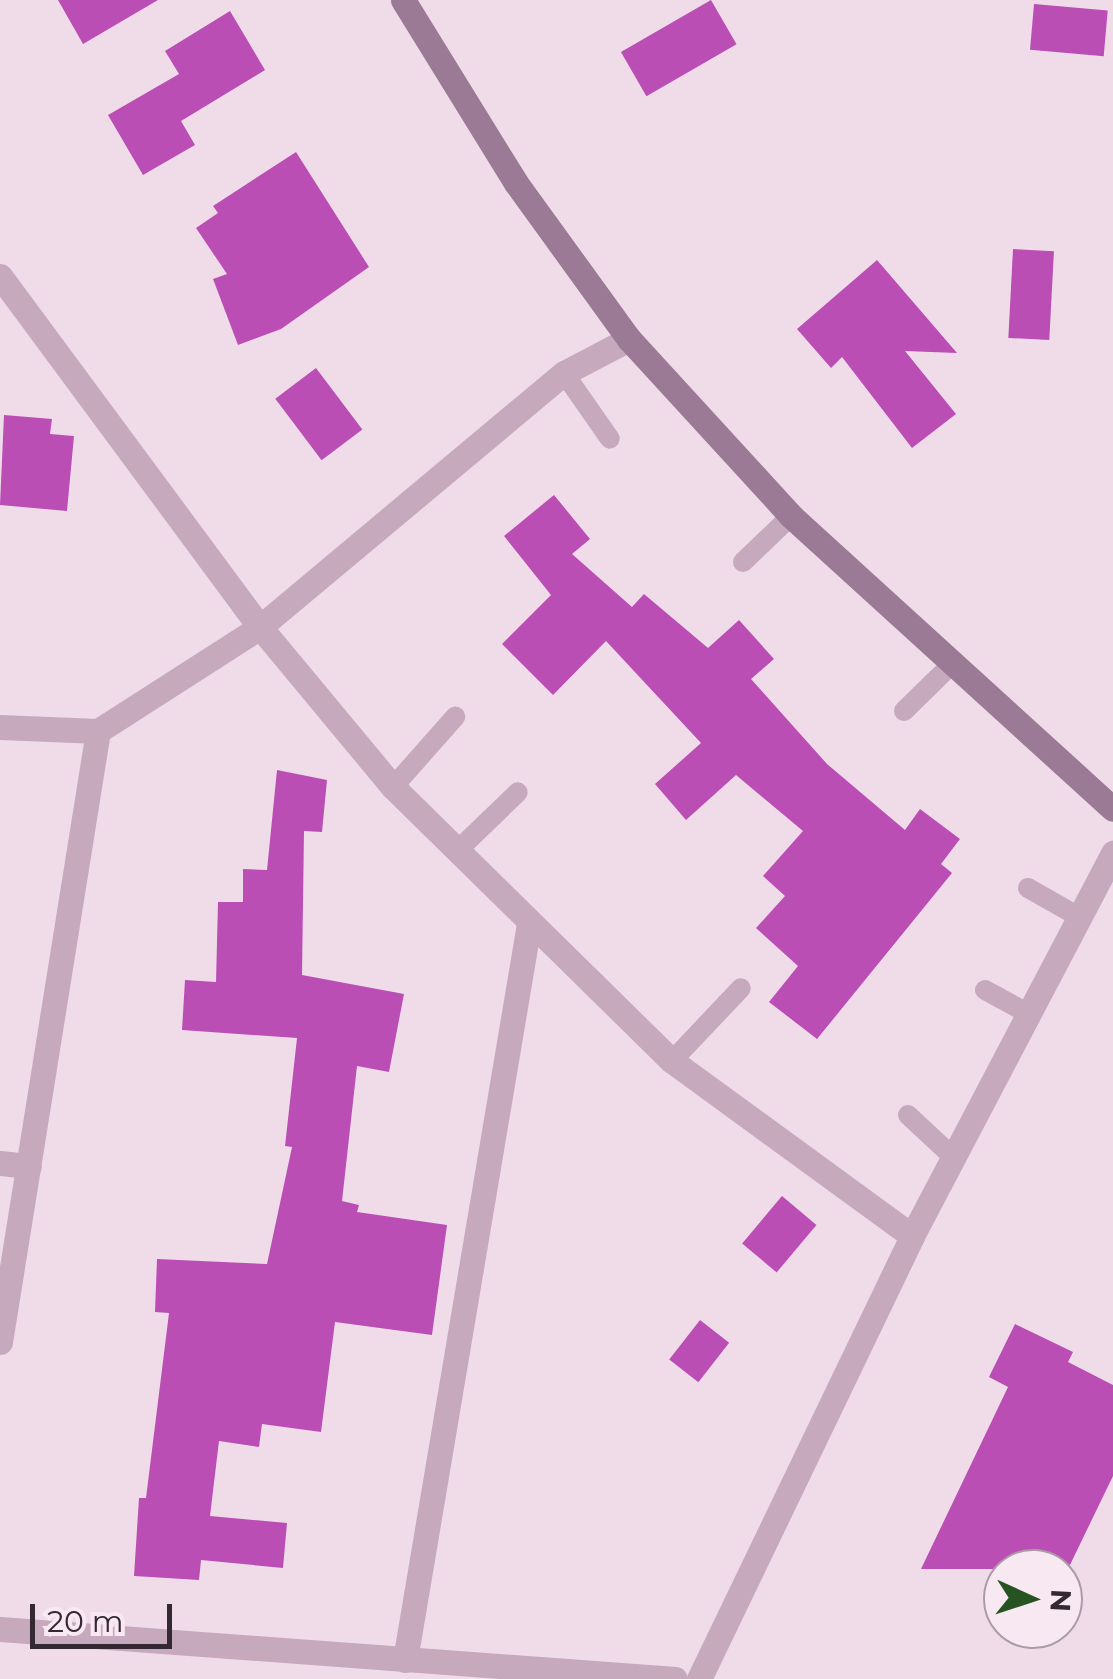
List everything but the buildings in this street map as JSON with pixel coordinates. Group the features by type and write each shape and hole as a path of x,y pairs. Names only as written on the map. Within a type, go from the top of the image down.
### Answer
{"street":[{"path":"403,0 516,183 629,339 791,516 950,666 1113,809"},
{"path":"3,289 260,627 393,788 672,1062 912,1236"},
{"path":"0,727 98,731 260,627 564,373 629,339"},
{"path":"0,1342 98,731"},
{"path":"699,1679 912,1236 1113,853"},
{"path":"405,1660 530,924"},
{"path":"0,1163 30,1166"},
{"path":"0,1629 675,1679"}],"lane":[{"path":"564,373 610,439"},
{"path":"742,562 791,516"},
{"path":"904,712 950,666"},
{"path":"393,788 454,717"},
{"path":"458,850 518,792"},
{"path":"1028,888 1079,917"},
{"path":"672,1062 741,988"},
{"path":"985,990 1028,1014"},
{"path":"908,1115 953,1157"}]}
